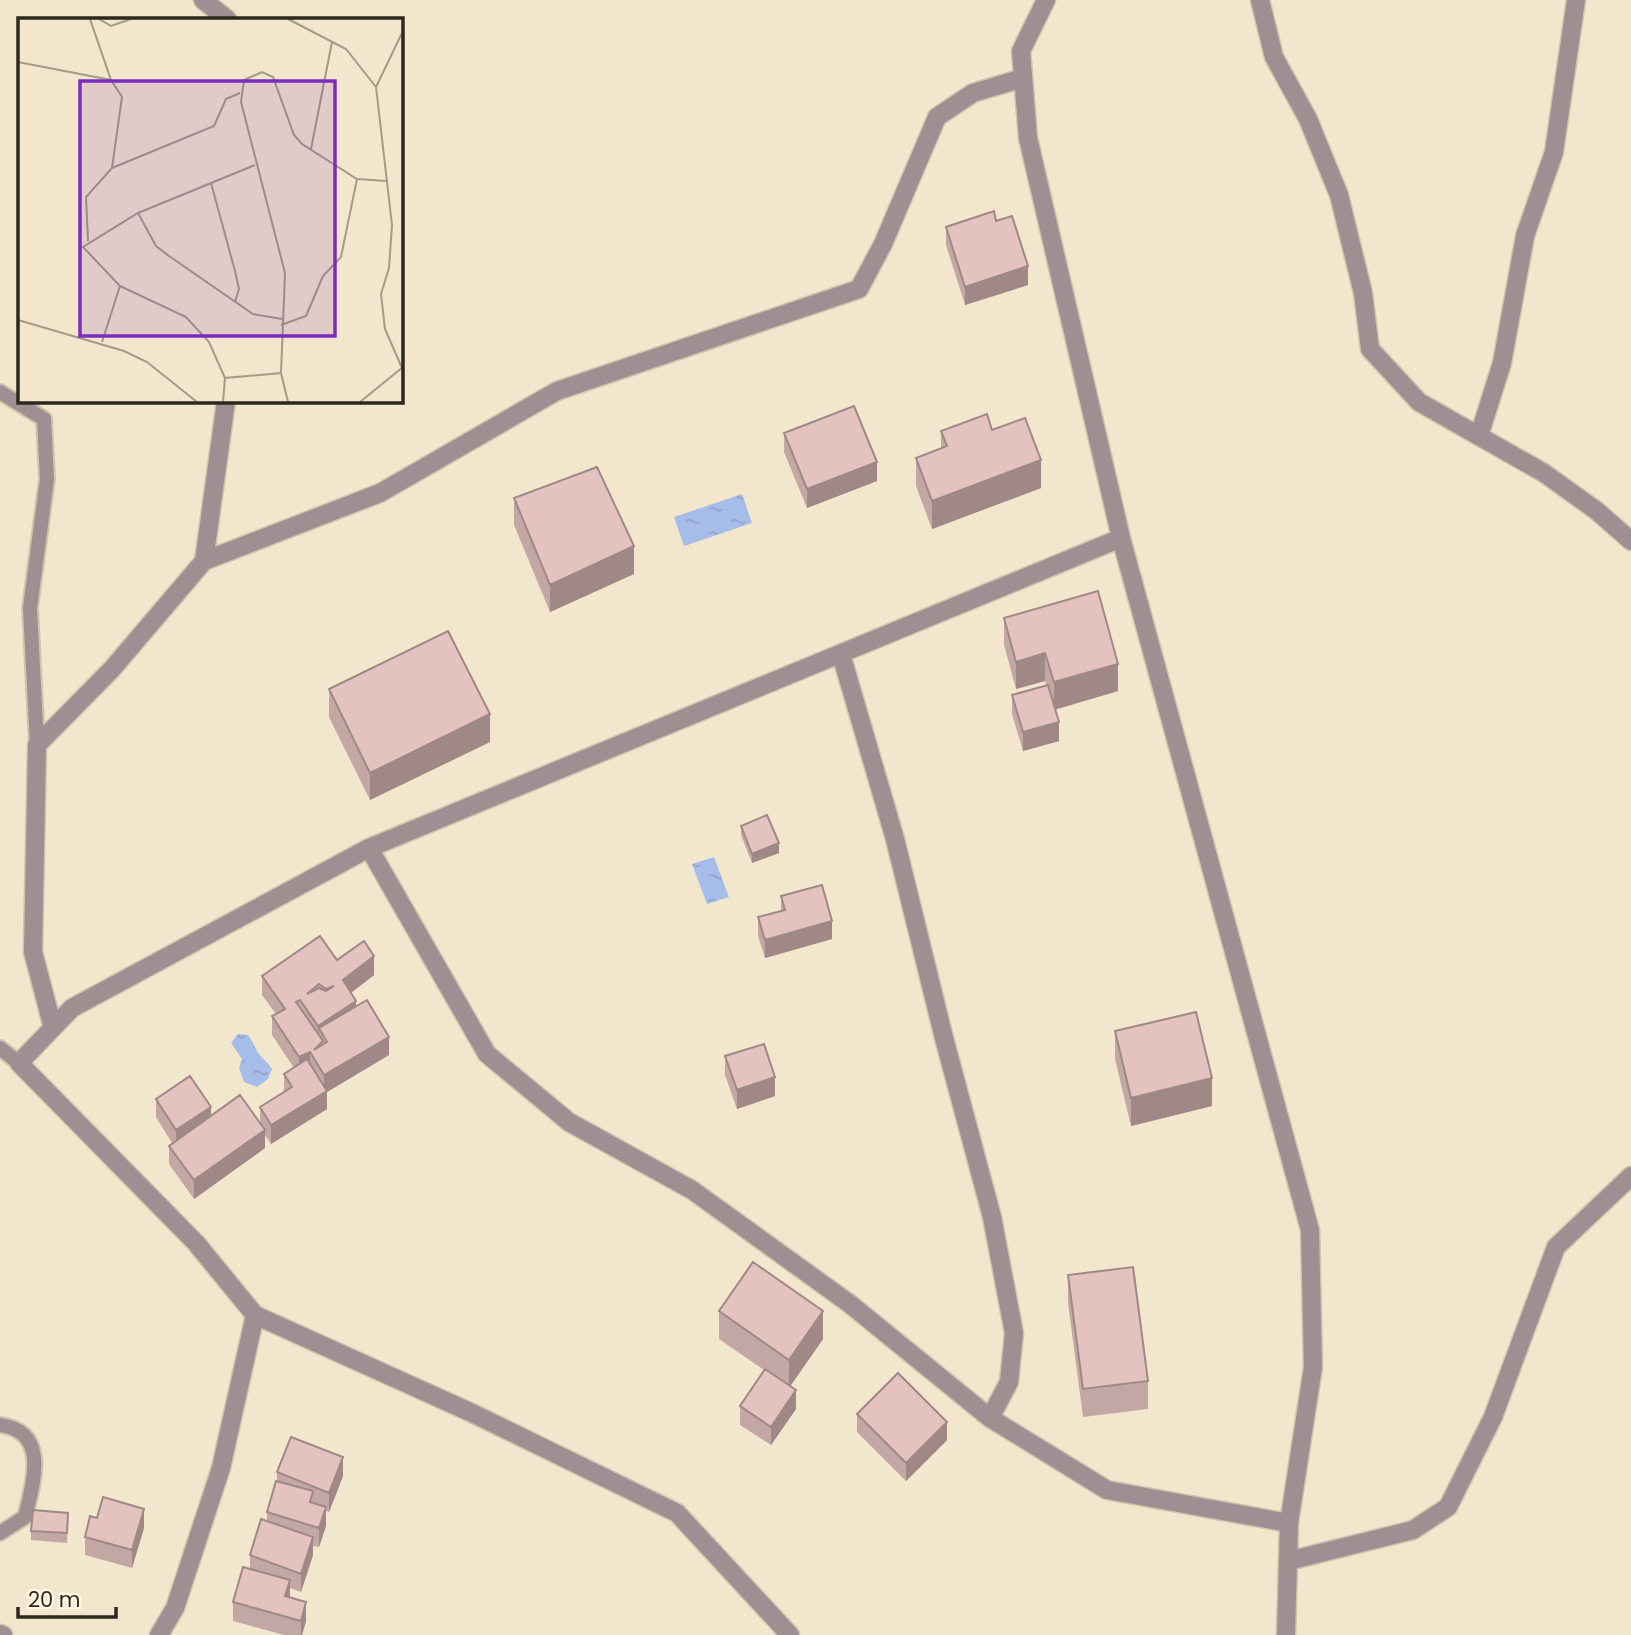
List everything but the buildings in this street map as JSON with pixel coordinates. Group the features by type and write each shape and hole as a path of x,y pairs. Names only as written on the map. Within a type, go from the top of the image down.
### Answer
{"street":[{"path":"203,0 226,18"},
{"path":"1046,0 1021,51 1028,138 1121,538 1310,1230 1313,1367 1289,1523 1286,1635"},
{"path":"1260,0 1274,57 1308,119 1339,195 1363,293 1370,349 1419,402 1544,473 1597,511 1631,541"},
{"path":"1479,436 1502,363 1525,236 1554,152 1576,0"},
{"path":"53,1028 33,952 37,745 112,669 204,561 380,493 557,391 859,289 883,244 937,117 973,93 1023,78"},
{"path":"204,561 226,402"},
{"path":"790,1635 677,1513 472,1413 255,1315 196,1243 19,1063 72,1009 369,848 1121,538"},
{"path":"841,654 895,839 992,1217 1014,1333 1009,1382 990,1418"},
{"path":"369,848 487,1054 569,1122 692,1190 850,1304 990,1418 1107,1490 1289,1523"},
{"path":"1288,1561 1413,1530 1448,1507 1493,1417 1556,1247 1631,1176"},
{"path":"159,1635 175,1608 221,1468 255,1315"}],"lane":[{"path":"0,392 44,419 47,478 30,608 37,745"},
{"path":"0,1048 19,1063"},
{"path":"0,1425 11,1427 28,1439 36,1459 24,1517 0,1533"}],"water":[{"path":"742,494 752,523 684,546 674,517"},
{"path":"714,857 729,897 707,904 692,864"},
{"path":"238,1034 248,1035 258,1053 272,1069 268,1079 257,1087 244,1082 239,1068 242,1059 231,1043"}]}
